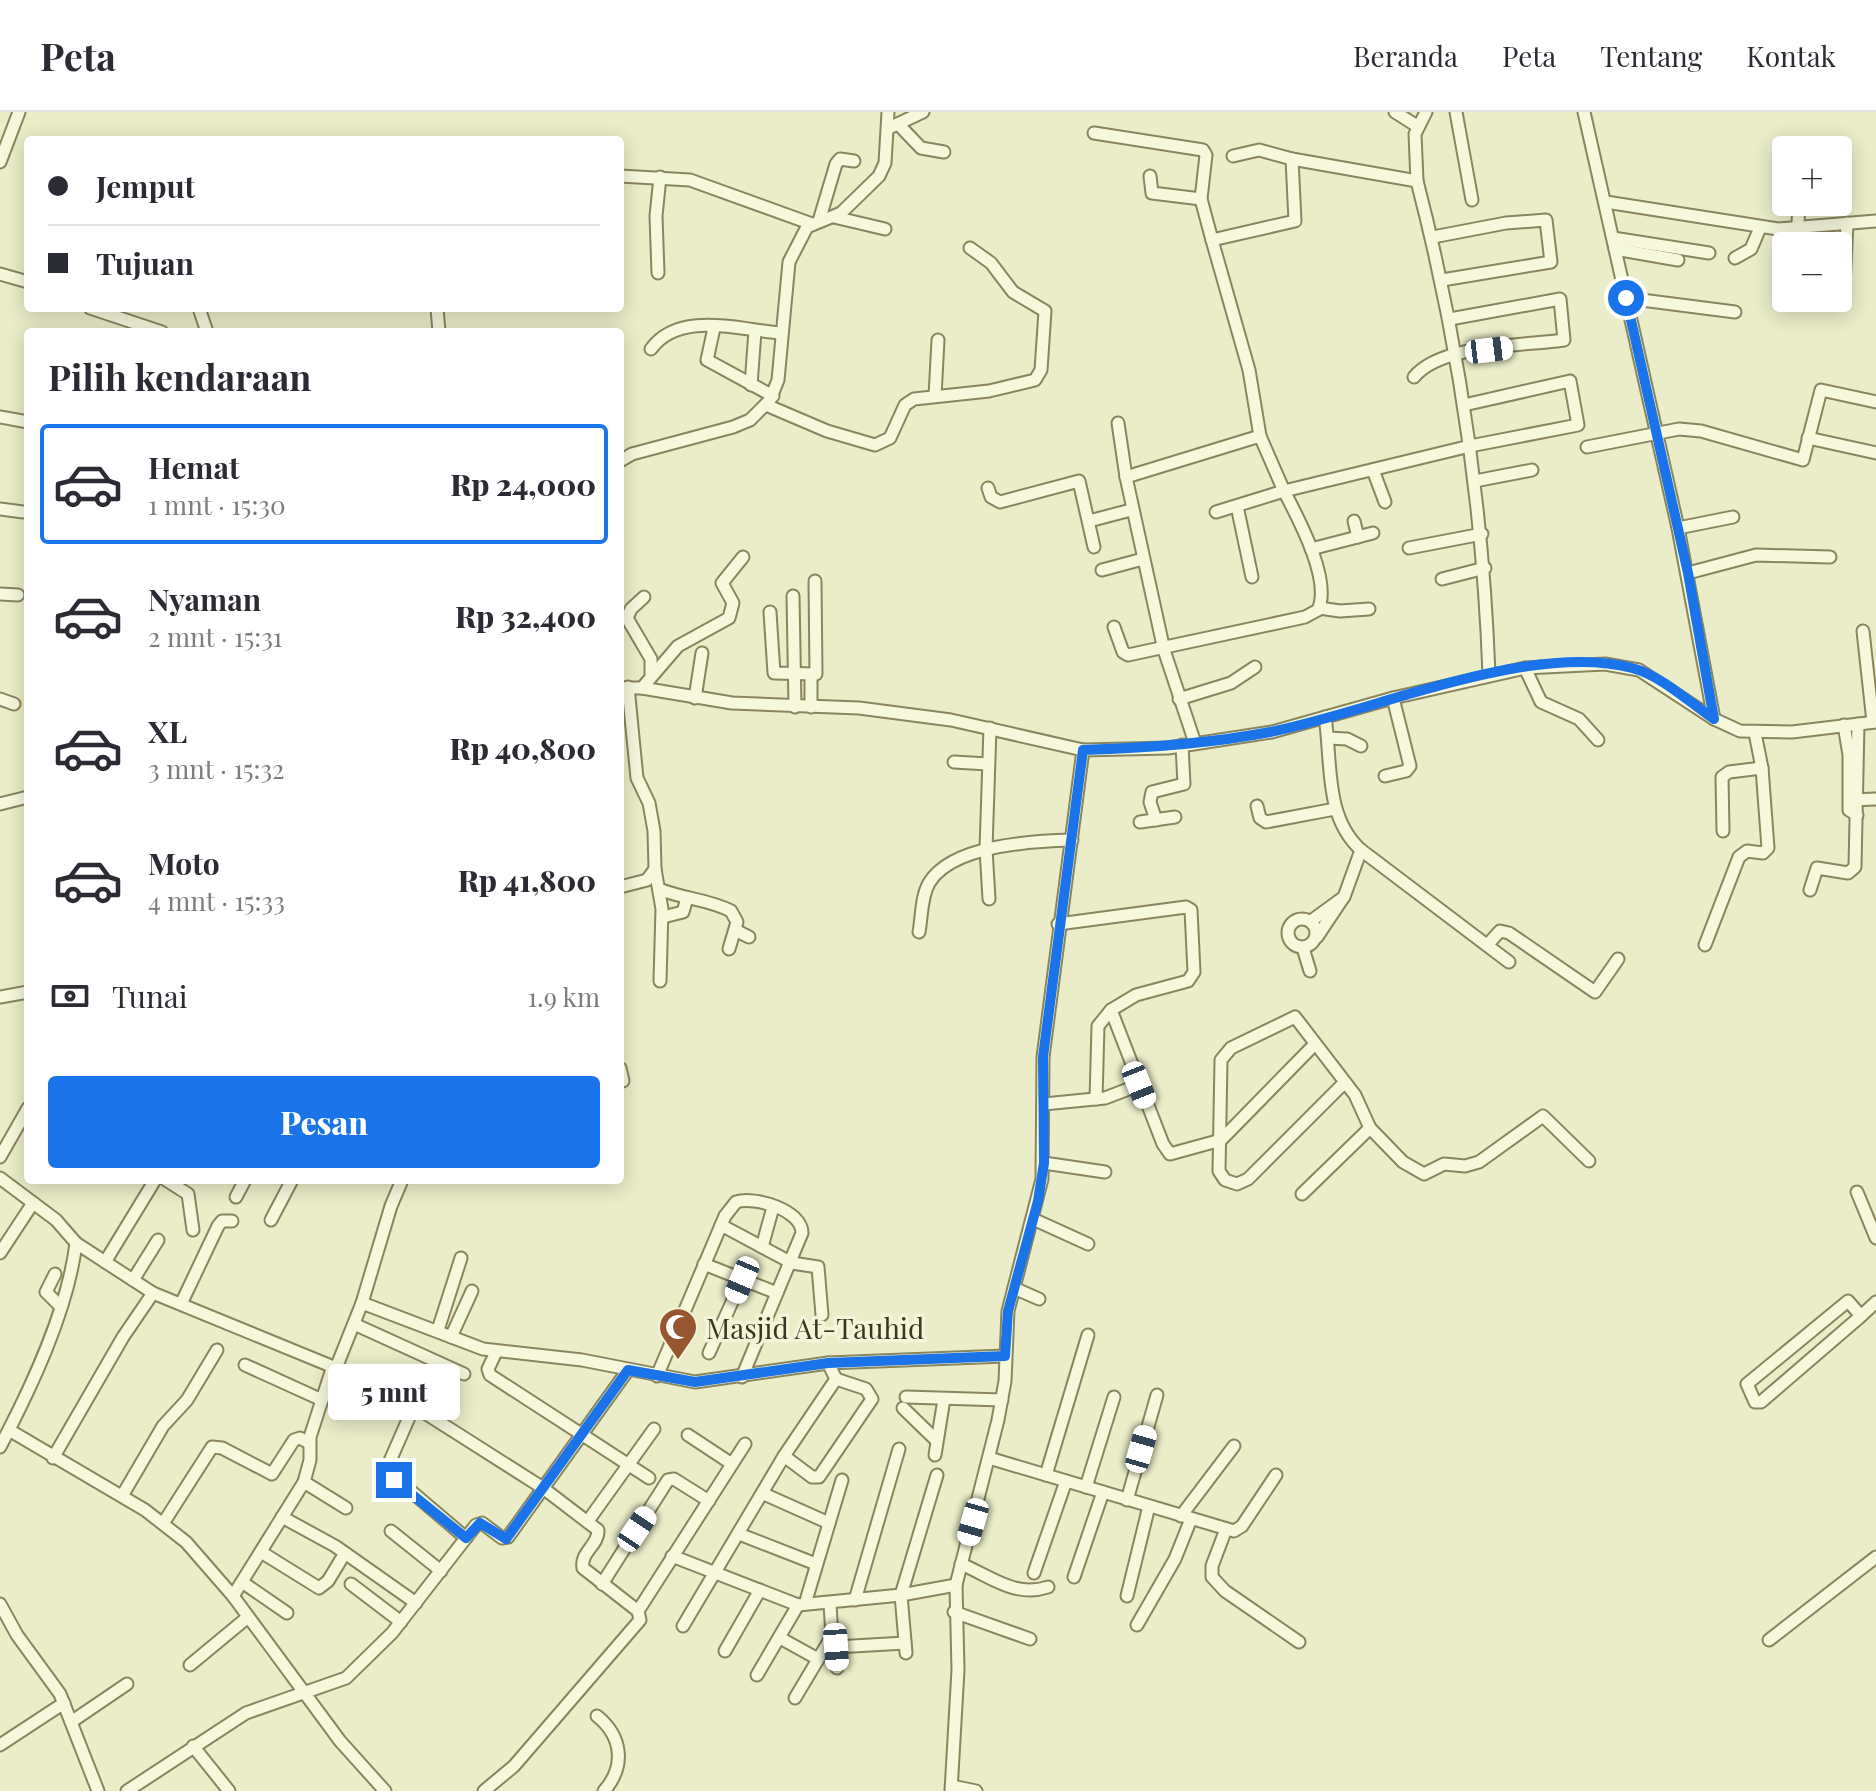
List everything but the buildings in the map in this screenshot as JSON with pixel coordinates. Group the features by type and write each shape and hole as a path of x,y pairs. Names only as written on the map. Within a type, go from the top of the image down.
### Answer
{"street":[{"path":"0,162 19,112"},
{"path":"834,217 882,171 892,127 888,112"},
{"path":"892,127 923,112"},
{"path":"1395,112 1417,126"},
{"path":"1426,112 1417,126 1417,181 1433,237 1457,354 1482,534 1489,675"},
{"path":"1456,112 1472,200"},
{"path":"1584,112 1688,573 1714,719"},
{"path":"892,127 921,148 944,152"},
{"path":"1094,133 1203,150 1206,155 1201,199 1249,370 1260,436 1311,549 1319,584 1319,608"},
{"path":"1233,156 1259,150 1292,159 1417,181"},
{"path":"624,459 733,427 750,420 770,400 778,380 789,262 815,222 836,164 840,159 854,161"},
{"path":"1212,240 1295,221 1292,159"},
{"path":"624,176 660,177 705,184 815,222 834,217 885,229"},
{"path":"1150,176 1152,193 1201,199"},
{"path":"658,273 656,216 660,177"},
{"path":"1606,202 1760,228 1876,221"},
{"path":"1798,216 1798,232"},
{"path":"1433,237 1506,223 1546,220 1551,262 1442,280"},
{"path":"1847,223 1847,232"},
{"path":"1735,258 1751,249 1760,228"},
{"path":"1614,244 1709,253"},
{"path":"1614,244 1678,260"},
{"path":"714,328 707,360 827,431 875,445 890,438 909,401 1029,383 1041,370 1045,311 1013,292 991,263 970,248"},
{"path":"0,274 24,281"},
{"path":"1626,298 1735,312"},
{"path":"1414,377 1432,361 1457,354 1564,340 1560,299 1450,319"},
{"path":"103,312 150,328"},
{"path":"651,349 666,333 692,325 781,333"},
{"path":"751,385 755,331"},
{"path":"935,396 938,340"},
{"path":"1216,512 1284,491 1470,446 1578,425 1570,381 1464,405"},
{"path":"1587,447 1656,432 1701,431 1803,460 1821,390 1876,402"},
{"path":"0,417 24,421"},
{"path":"1118,423 1131,510 1164,650 1195,743"},
{"path":"1126,477 1260,436"},
{"path":"1808,438 1876,453"},
{"path":"1373,470 1385,502"},
{"path":"1475,481 1532,470"},
{"path":"988,488 991,497 1000,502 1077,480 1082,485 1094,547"},
{"path":"1237,506 1252,577"},
{"path":"0,509 23,512"},
{"path":"1089,521 1131,510"},
{"path":"1678,528 1733,517"},
{"path":"1354,521 1358,537"},
{"path":"1311,549 1373,533"},
{"path":"1409,548 1482,534"},
{"path":"1688,573 1756,555 1830,557"},
{"path":"642,688 678,646 729,618 733,603 722,583 743,557"},
{"path":"1102,570 1143,559"},
{"path":"1442,579 1485,568"},
{"path":"770,612 774,673 811,676 818,671 815,581"},
{"path":"0,594 18,595"},
{"path":"793,596 797,676 795,707"},
{"path":"644,597 631,609 627,618 651,659 651,675"},
{"path":"1114,627 1126,655 1164,650 1305,617 1319,608 1340,611 1369,609"},
{"path":"660,981 663,917 655,869 654,831 649,803 637,778 624,688 795,707 859,708 990,728 1083,750 1182,745 1272,732 1489,675 1575,663 1628,667 1653,678 1714,719 1755,733 1875,722 1863,631"},
{"path":"695,698 702,653"},
{"path":"1179,699 1231,683 1255,667"},
{"path":"1525,668 1541,702 1579,719 1598,740"},
{"path":"811,676 811,707"},
{"path":"1385,776 1406,771 1410,766 1393,698"},
{"path":"0,699 14,704"},
{"path":"1325,717 1335,809 1343,831 1361,850 1489,943 1509,962"},
{"path":"1810,890 1817,868 1848,873 1854,869 1857,815 1849,810 1853,800 1858,724"},
{"path":"1844,725 1853,800"},
{"path":"989,899 986,849 990,728"},
{"path":"1705,945 1739,857 1747,851 1763,853 1768,848 1762,768 1755,733"},
{"path":"1328,738 1347,739 1361,746"},
{"path":"1156,820 1150,802 1152,792 1181,786 1184,781 1182,745"},
{"path":"976,1791 951,1789 958,1670 954,1612 956,1585 1002,1400 1005,1325 1033,1219 1044,1163 1043,1057 1083,750"},
{"path":"954,762 988,764"},
{"path":"1723,831 1722,777 1729,772 1762,768"},
{"path":"0,804 24,798"},
{"path":"1853,800 1876,799"},
{"path":"1257,806 1260,818 1266,822 1335,809"},
{"path":"1140,822 1175,817"},
{"path":"919,932 925,892 940,870 986,849 1072,840"},
{"path":"1303,948 1317,937 1344,897 1361,850"},
{"path":"624,886 647,880 655,869"},
{"path":"659,889 687,898 705,899 731,911 736,917 729,949"},
{"path":"1303,948 1294,946 1288,939 1288,930 1293,922 1311,921 1344,897"},
{"path":"663,917 683,912 687,898"},
{"path":"1058,924 1186,907 1191,910 1192,976 1182,984 1136,995 1111,1010 1098,1026 1096,1099"},
{"path":"1311,921 1317,937"},
{"path":"735,930 749,937"},
{"path":"1489,943 1500,931 1509,933 1595,992 1618,959"},
{"path":"1303,948 1310,971"},
{"path":"0,997 24,993"},
{"path":"1111,1010 1167,1152 1180,1153 1221,1140 1315,1044"},
{"path":"1344,1083 1242,1183 1230,1182 1221,1175 1220,1066 1226,1051 1291,1017 1315,1044 1358,1101 1370,1128 1403,1162 1424,1174 1444,1164 1465,1166 1479,1162 1543,1116 1589,1161"},
{"path":"1044,1104 1096,1099 1139,1085"},
{"path":"0,1157 24,1115"},
{"path":"1302,1194 1370,1128"},
{"path":"1044,1163 1105,1172"},
{"path":"0,1178 66,1229 76,1243 153,1293 414,1406 543,1488 588,1521 599,1535 581,1565 638,1611 640,1620 514,1766 484,1791"},
{"path":"105,1262 154,1184"},
{"path":"165,1184 188,1194 193,1230"},
{"path":"236,1197 243,1184"},
{"path":"271,1220 290,1184"},
{"path":"233,1596 304,1482 310,1460 309,1443 322,1400 362,1303 401,1184"},
{"path":"1857,1192 1876,1238"},
{"path":"657,1376 721,1225 730,1208 740,1200 793,1215 802,1227 792,1263 742,1377"},
{"path":"0,1253 33,1203"},
{"path":"762,1247 773,1207"},
{"path":"1033,1219 1088,1244"},
{"path":"181,1304 220,1223 232,1221"},
{"path":"721,1225 792,1263 818,1267 822,1315"},
{"path":"133,1280 158,1240"},
{"path":"211,1242 225,1247"},
{"path":"0,1447 60,1306 76,1243"},
{"path":"438,1330 461,1258"},
{"path":"704,1264 777,1293"},
{"path":"55,1274 46,1292 60,1306"},
{"path":"709,1353 742,1280"},
{"path":"1014,1288 1039,1299"},
{"path":"451,1337 472,1291"},
{"path":"53,1458 153,1293"},
{"path":"1861,1316 1848,1301 1747,1384 1755,1402 1761,1402 1861,1316 1876,1302"},
{"path":"362,1303 496,1352 582,1360 695,1382 828,1363 1005,1356"},
{"path":"354,1324 464,1374"},
{"path":"1046,1475 1088,1335"},
{"path":"122,1496 163,1426 187,1400 217,1350"},
{"path":"496,1352 488,1369 490,1375 649,1478"},
{"path":"784,1456 812,1477 819,1477 872,1399 866,1389 836,1379 828,1363"},
{"path":"245,1365 322,1400"},
{"path":"127,1791 246,1713 346,1678 401,1622 480,1523 507,1538 628,1370"},
{"path":"683,1626 784,1456 836,1379"},
{"path":"1127,1500 1157,1395"},
{"path":"1086,1487 1114,1397"},
{"path":"936,1440 904,1403 944,1399 1002,1400"},
{"path":"935,1455 944,1399"},
{"path":"414,1406 386,1470 466,1538"},
{"path":"588,1521 654,1429"},
{"path":"9,1430 164,1522 233,1596 340,1741 385,1791"},
{"path":"688,1435 732,1464"},
{"path":"164,1522 212,1447 222,1448 272,1474 294,1440 300,1438 309,1443"},
{"path":"638,1611 745,1444"},
{"path":"1137,1625 1175,1559 1186,1518 1234,1446"},
{"path":"855,1600 899,1449"},
{"path":"989,1458 1186,1518 1239,1530 1276,1475"},
{"path":"833,1643 906,1648 901,1595 937,1475"},
{"path":"602,1584 668,1480 674,1479 709,1501"},
{"path":"757,1675 801,1604 842,1480"},
{"path":"1034,1573 1066,1481"},
{"path":"304,1482 346,1508"},
{"path":"1074,1577 1103,1492"},
{"path":"764,1494 829,1523"},
{"path":"1127,1596 1149,1506"},
{"path":"282,1517 345,1553 416,1603"},
{"path":"1226,1529 1212,1566 1212,1577 1299,1642"},
{"path":"391,1531 441,1571"},
{"path":"739,1534 816,1564"},
{"path":"261,1552 319,1588 328,1581 345,1553"},
{"path":"672,1556 801,1604 830,1604 956,1585"},
{"path":"1769,1640 1876,1557"},
{"path":"961,1564 1011,1589 1030,1592 1048,1587"},
{"path":"242,1582 287,1613"},
{"path":"351,1584 401,1622"},
{"path":"725,1651 760,1590"},
{"path":"0,1604 64,1703 98,1791"},
{"path":"830,1604 837,1668"},
{"path":"954,1612 1030,1639"},
{"path":"190,1665 248,1617"},
{"path":"780,1638 818,1659"},
{"path":"795,1698 818,1659 833,1643"},
{"path":"71,1722 127,1684"},
{"path":"0,1745 64,1703"},
{"path":"597,1716 613,1730 617,1740 617,1773 604,1791"},
{"path":"193,1746 229,1791"}],"place":[{"name":"Masjid At-Tauhid","path":"678,1361"}],"route":[{"path":"394,1480 466,1538 476,1525 482,1523 506,1539 628,1370 695,1382 828,1363 1005,1356 1005,1325 1038,1201 1044,1163 1043,1057 1083,750 1168,748 1272,732 1489,675 1575,663 1639,670 1714,719 1688,573 1626,298"}]}
